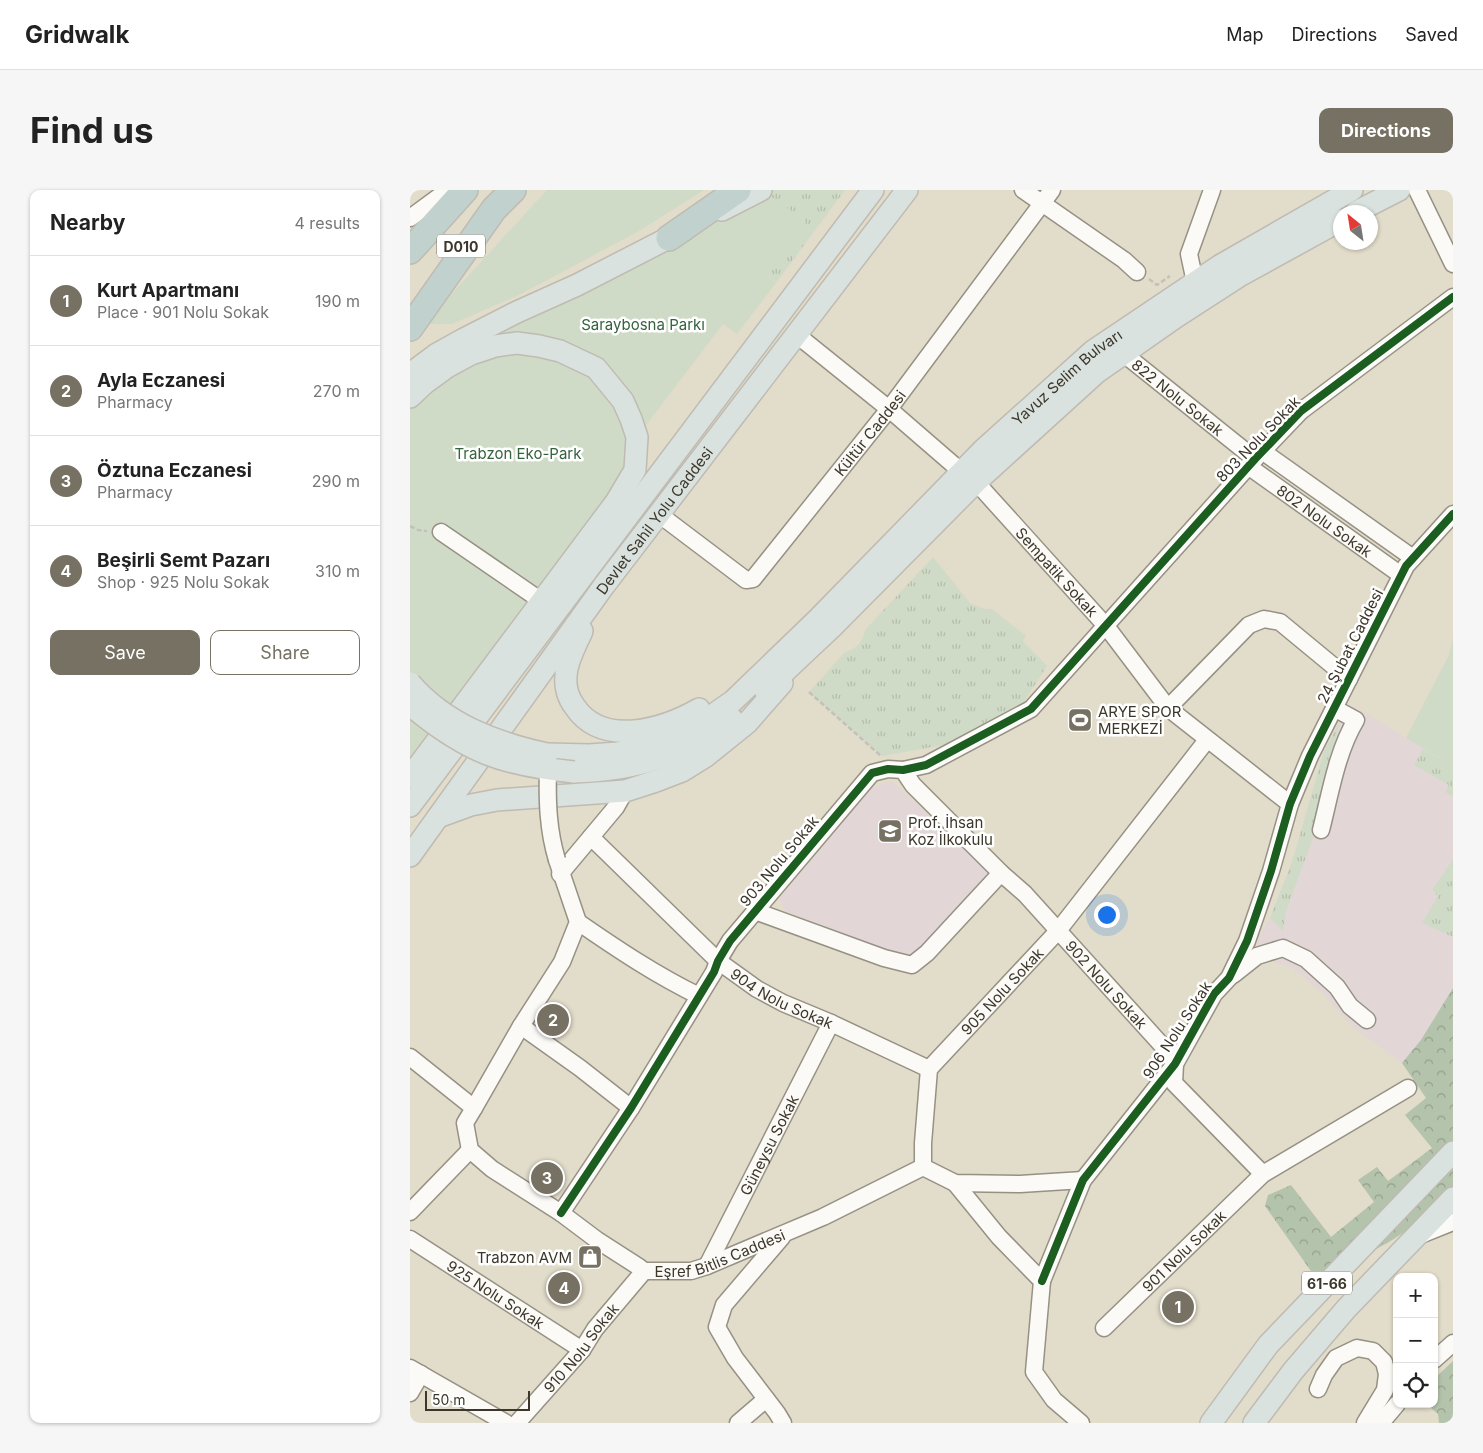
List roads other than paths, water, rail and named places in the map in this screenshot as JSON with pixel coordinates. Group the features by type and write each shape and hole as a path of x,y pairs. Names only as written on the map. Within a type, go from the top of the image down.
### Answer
{"highway":[{"name":"D010","path":"410,251 465,190"},
{"path":"410,328 494,210 512,190"},
{"path":"669,238 738,190"},
{"name":"D010","path":"410,302 494,210"}],"main road":[{"path":"410,374 437,354 464,339 517,312 578,285 761,190"},
{"name":"Devlet Sahil Yolu Caddesi","path":"410,806 873,190"},
{"name":"Devlet Sahil Yolu Caddesi","path":"410,856 603,587 907,190"},
{"name":"Yavuz Selim Bulvarı","path":"968,477 983,450 1093,351 1221,265 1352,190"},
{"path":"1370,205 1399,190"},
{"name":"Yavuz Selim Bulvarı","path":"824,621 968,477 1096,373 1176,317 1241,275 1333,224"},
{"path":"410,396 447,367 471,354 495,346 517,343 560,352 596,368 623,401 636,437 635,470 616,502 543,602 410,777"},
{"path":"603,587 567,666 566,685 572,703 578,711 597,726 610,730 643,729 691,713 730,689 824,621"},
{"path":"410,705 438,728 477,751 516,764 618,753 678,735 707,719 733,700 824,621"},
{"path":"410,683 435,707 481,734 574,772 635,766 702,740 718,730 744,710 824,621"},
{"path":"438,817 471,805 497,800 626,791 682,771 706,756 747,723 824,621"},
{"name":"61-66","path":"1211,1423 1268,1346 1453,1152"},
{"name":"61-66","path":"1254,1423 1293,1371 1346,1309 1453,1198"},
{"name":"61-66","path":"1200,1423 1230,1378 1275,1330 1325,1285"},
{"name":"61-66","path":"1267,1423 1293,1371"}],"street":[{"path":"410,218 448,190"},
{"path":"1023,190 1047,196 1137,272"},
{"path":"1195,282 1189,254 1212,190"},
{"path":"1417,190 1453,264"},
{"name":"Kültür Caddesi","path":"660,514 746,580 753,579 889,409 1047,196"},
{"name":"803 Nolu Sokak","path":"1106,626 1255,459 1301,411 1453,297"},
{"name":"Sempatik Sokak","path":"797,335 889,409 968,477 1106,626 1168,708 1290,804"},
{"name":"822 Nolu Sokak","path":"1124,354 1255,459"},
{"name":"802 Nolu Sokak","path":"1255,459 1413,558"},
{"name":"802 Nolu Sokak","path":"1255,459 1401,575"},
{"name":"24 Şubat Caddesi","path":"1290,804 1310,756 1406,566 1453,514"},
{"path":"440,532 543,602"},
{"path":"1168,708 1249,626 1264,619 1280,622 1349,679"},
{"name":"903 Nolu Sokak","path":"561,1213 631,1108 714,972 730,941 872,773 888,769 903,770 926,765 1031,709 1106,626"},
{"path":"1321,830 1349,731 1356,720 1334,708"},
{"name":"905 Nolu Sokak","path":"929,1069 1058,932 1207,740"},
{"path":"547,762 547,807 551,839 558,867 578,922 628,957 674,984 699,996"},
{"name":"902 Nolu Sokak","path":"903,770 913,785 1001,873 1025,894 1168,1052 1175,1064 1174,1083 1263,1174"},
{"path":"558,867 591,837 616,807 626,791"},
{"name":"906 Nolu Sokak","path":"1081,1423 1054,1400 1034,1372 1042,1281 1082,1180 1175,1064 1214,994 1229,978 1247,941 1271,871 1290,804"},
{"name":"904 Nolu Sokak","path":"591,837 718,961 757,989 783,1003 831,1023 929,1069"},
{"path":"755,911 884,958 912,965 927,953 1001,873"},
{"path":"410,1212 470,1150 465,1123 521,1026 562,962 578,922"},
{"path":"1229,978 1257,956 1283,948 1306,959 1337,987 1350,1006 1367,1020"},
{"name":"Güneysu Sokak","path":"707,1266 831,1023"},
{"path":"521,1026 580,1068 631,1108"},
{"path":"410,1057 474,1108"},
{"path":"929,1069 923,1167 955,1183 1000,1237 1042,1281"},
{"path":"1263,1174 1408,1088"},
{"name":"Eşref Bitlis Caddesi","path":"470,1150 492,1169 561,1213 644,1272 691,1271 707,1266 823,1218 923,1167"},
{"name":"901 Nolu Sokak","path":"1104,1328 1263,1174"},
{"path":"955,1183 1020,1184 1082,1180"},
{"path":"1416,1237 1453,1222"},
{"path":"782,1423 735,1358 717,1327 724,1305 783,1235"},
{"name":"925 Nolu Sokak","path":"410,1240 582,1350"},
{"name":"910 Nolu Sokak","path":"517,1423 582,1350 595,1329 644,1272"},
{"path":"1438,1357 1453,1344"},
{"path":"1318,1390 1324,1376 1336,1358 1357,1348 1373,1351 1384,1362 1388,1374 1385,1390 1365,1423"},
{"path":"410,1393 416,1371 506,1423"},
{"path":"738,1423 766,1400"},
{"path":"1382,1423 1394,1408"}],"place":[{"name":"ARYE SPOR MERKEZİ","path":"1080,720"},
{"name":"Prof. İhsan Koz İlkokulu","path":"890,831"},
{"name":"Ayla Eczanesi","path":"553,1020"},
{"name":"Öztuna Eczanesi","path":"547,1178"},
{"name":"Trabzon AVM","path":"590,1257"},
{"name":"Beşirli Semt Pazarı","path":"564,1288"},
{"name":"Kurt Apartmanı","path":"1178,1307"}],"park label":[{"name":"Saraybosna Parkı","path":"643,324"},
{"name":"Trabzon Eko-Park","path":"518,453"}]}
